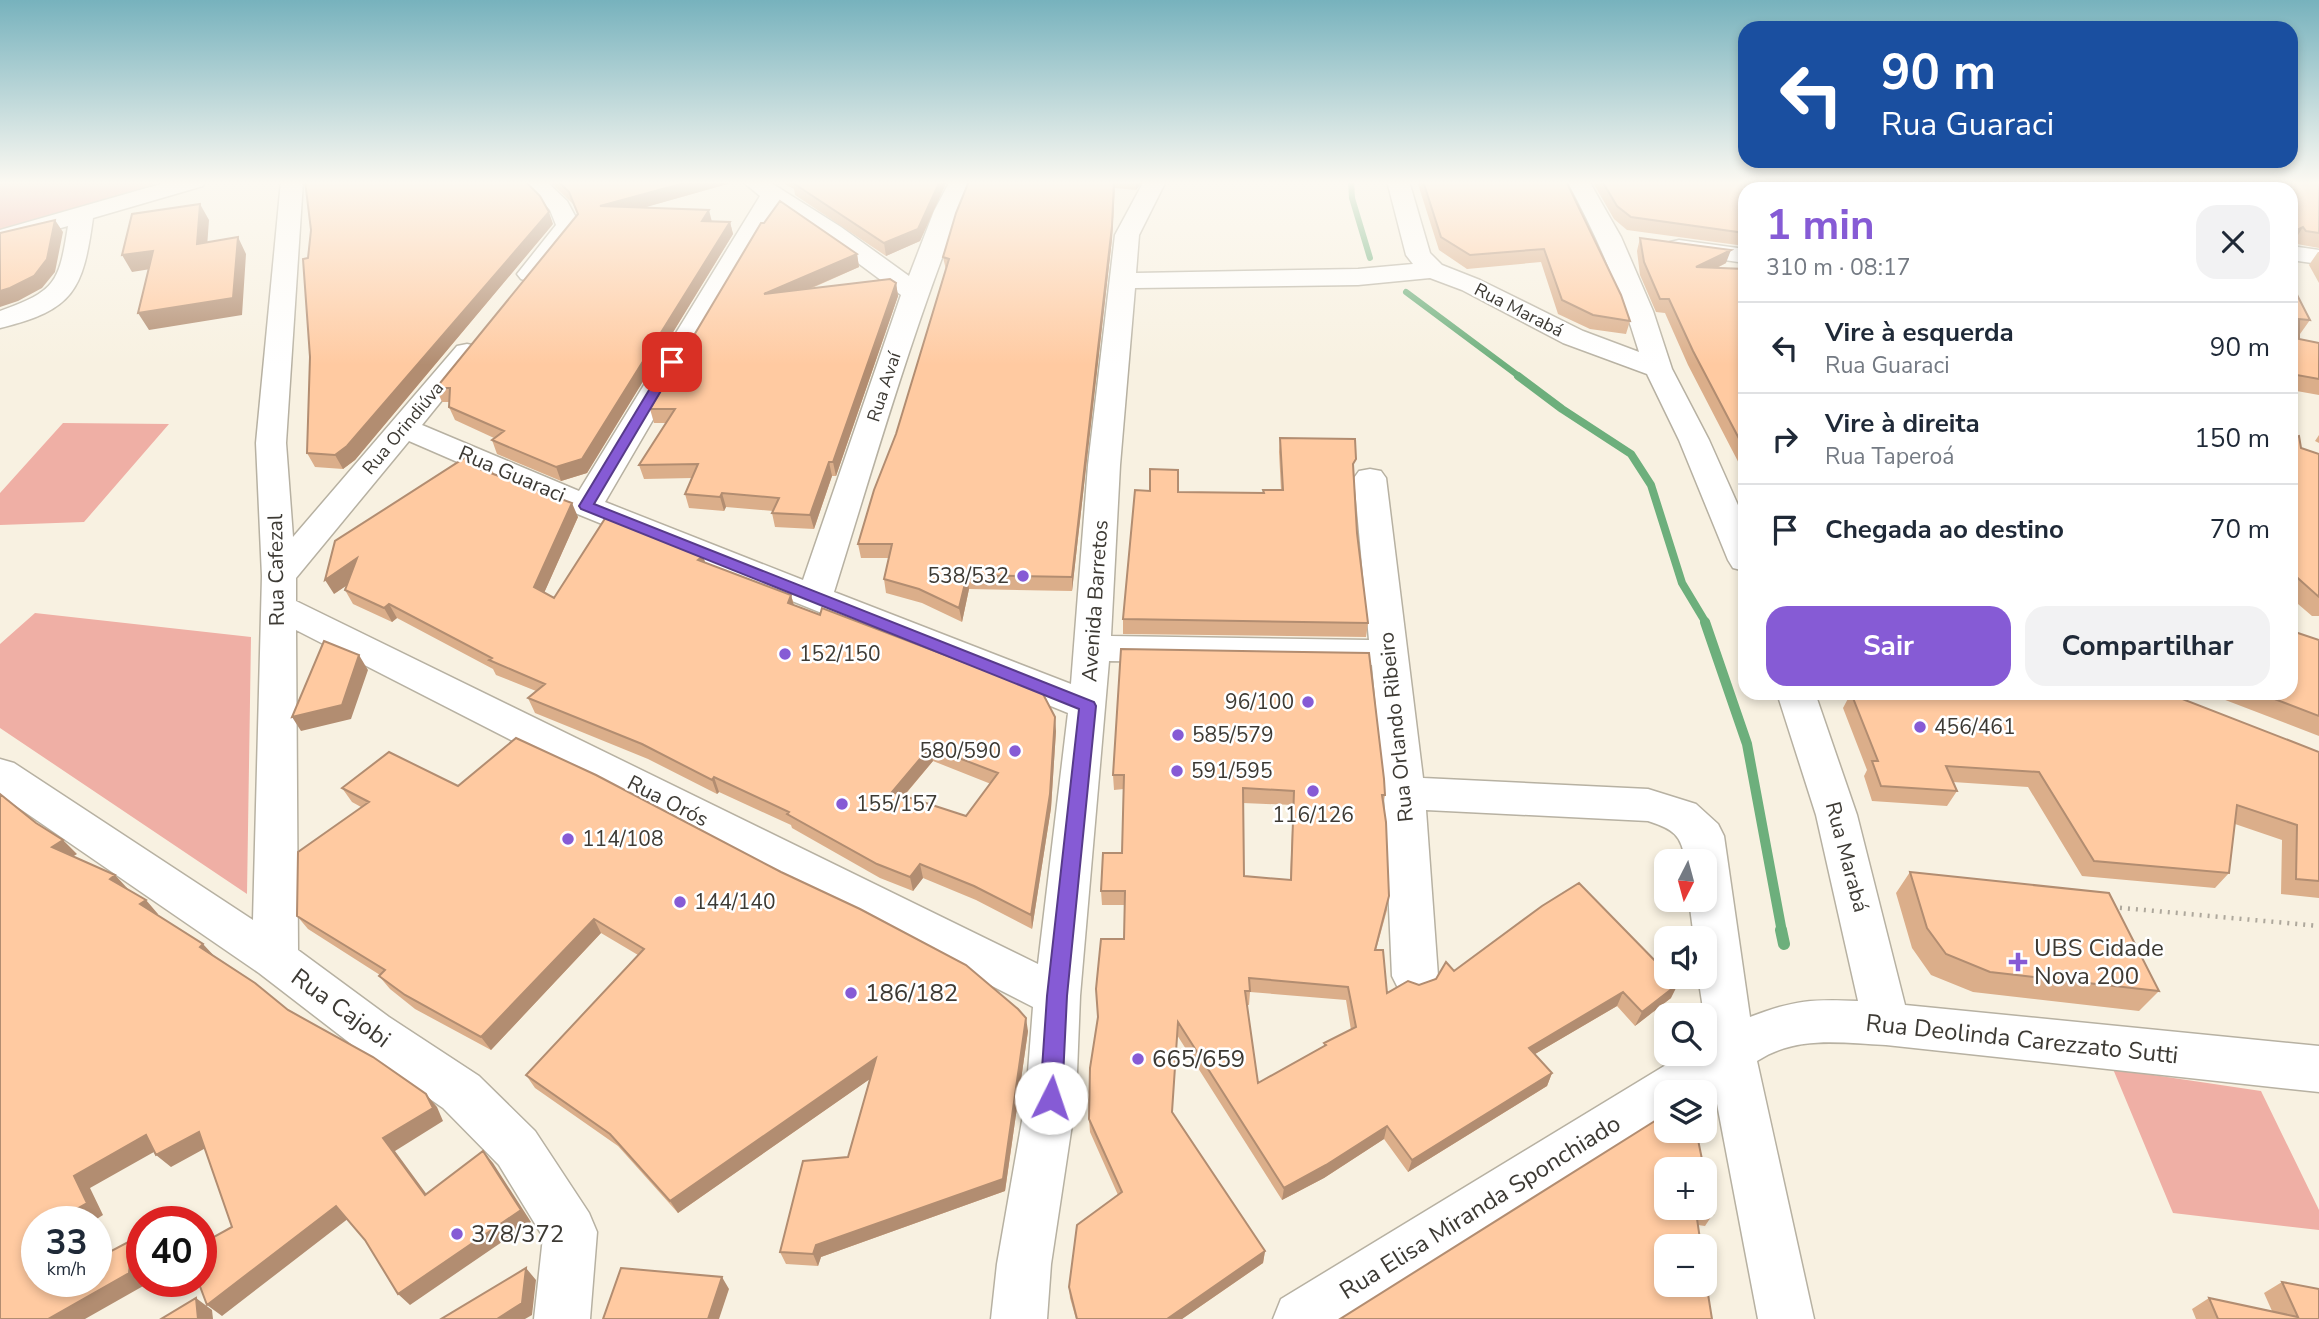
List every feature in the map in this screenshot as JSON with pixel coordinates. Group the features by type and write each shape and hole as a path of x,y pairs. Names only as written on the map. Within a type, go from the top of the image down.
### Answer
{"street":[{"path":"0,320 34,309 56,298 65,289 74,265 77,243"},
{"name":"Rua Cafezal","path":"275,959 279,591 271,443 287,243"},
{"path":"517,290 554,243"},
{"path":"586,506 733,243"},
{"path":"846,243 915,293"},
{"name":"Rua Avaí","path":"815,597 934,243"},
{"name":"Avenida Barretos","path":"1019,1319 1024,1264 1051,1098 1057,996 1088,706 1104,465 1126,243"},
{"path":"1415,243 1418,255 1433,270"},
{"path":"1611,243 1640,311 1658,369 1694,440 1738,544"},
{"path":"1649,243 1738,255"},
{"path":"2298,254 2319,257"},
{"path":"1122,281 1358,277 1433,270"},
{"name":"Rua Marabá","path":"1433,270 1471,285 1573,337 1658,369"},
{"name":"Rua Orindiúva","path":"279,591 404,428 482,333"},
{"name":"Rua Guaraci","path":"404,428 586,506 1088,706"},
{"name":"Rua Orlando Ribeiro","path":"1370,478 1404,793 1415,976"},
{"name":"Rua Orós","path":"279,591 1057,996"},
{"path":"1092,648 1389,653"},
{"name":"Rua Marabá","path":"1799,700 1821,757 1856,884 1886,1024"},
{"name":"Rua Cajobi","path":"0,774 275,959 372,1032 461,1091 517,1148 570,1232 562,1319"},
{"path":"1404,793 1648,805 1681,815 1703,836 1731,1052 1786,1319"},
{"name":"Rua Deolinda Carezzato Sutti","path":"1731,1052 1750,1039 1793,1024 1814,1020 1886,1024 2319,1069"},
{"name":"Rua Elisa Miranda Sponchiado","path":"1301,1319 1731,1052"}],"path":[{"path":"2101,906 2319,926"}],"shaded area":[{"path":"63,423 169,424 84,522 0,525 0,493"},
{"path":"35,613 251,637 247,894 0,728 0,644"},
{"path":"2113,1069 2261,1091 2319,1210 2319,1230 2173,1213"}],"building":[{"path":"0,243 50,243 47,259 34,276 0,291"},
{"path":"125,243 238,243 233,298 138,313 153,251 122,255"},
{"path":"310,243 523,243 347,446 335,455 307,453 310,357 303,259 308,258"},
{"path":"555,243 717,243 582,459 556,467 492,440 504,431 449,407 450,388 436,388"},
{"path":"749,243 840,243 857,254 764,294 890,279 896,283 833,462 829,462 810,515 772,513 779,498 722,493 720,497 685,494 698,464 639,465 675,409 650,409"},
{"path":"947,243 1110,243 1072,577 967,575 959,608 919,589 884,579 892,544 858,544 874,490 896,434 949,259 943,257"},
{"path":"1450,243 1596,243 1621,295 1630,321 1593,315 1562,300 1544,249 1470,255"},
{"path":"1641,243 1675,243 1731,250 1696,267 1738,269 1738,437 1669,299 1660,299 1644,262"},
{"path":"2298,297 2310,320 2299,319 2299,339 2319,343 2319,379 2298,375"},
{"path":"2298,436 2301,448 2319,454 2319,597 2298,578"},
{"path":"1280,438 1355,439 1356,459 1353,464 1357,533 1368,623 1123,619 1135,490 1150,491 1150,469 1178,470 1178,492 1264,493 1263,490 1283,490"},
{"path":"466,457 491,468 477,468 572,503 534,587 554,598 606,517 703,556 698,560 791,595 788,603 820,615 822,608 1042,692 1055,717 1050,794 1031,915 974,886 920,864 910,877 877,864 787,814 789,812 714,777 712,780 642,744 528,698 545,684 489,660 492,658 389,604 384,608 345,590 357,558 325,580 335,541","holes":["930,747 998,773 966,816 892,792"]},
{"path":"2298,633 2319,640 2319,716 2277,700 2298,700"},
{"path":"324,641 359,655 342,705 292,717"},
{"path":"1121,649 1369,653 1384,779 1385,795 1382,795 1386,822 1389,896 1375,950 1383,950 1387,993 1408,981 1419,985 1436,979 1446,962 1454,971 1542,906 1579,883 1654,960 1654,989 1672,989 1642,1012 1623,992 1529,1048 1552,1073 1412,1160 1387,1126 1284,1188 1178,1022 1172,1112 1265,1251 1167,1319 1077,1319 1069,1287 1077,1225 1122,1192 1089,1119 1090,1068 1098,1017 1096,989 1101,939 1124,939 1125,891 1101,891 1103,853 1122,853 1124,775 1113,775","holes":["1243,788 1294,791 1291,880 1244,876","1249,978 1348,987 1356,1027 1258,1083 1245,991 1250,991"]},
{"path":"1854,700 2185,700 2319,752 2319,881 2296,879 2297,825 2237,805 2229,873 2094,861 2039,772 1946,766 1957,791 1881,786 1872,761 1878,761"},
{"path":"516,738 596,775 966,965 1018,1009 1026,1018 1003,1179 816,1245 813,1254 780,1252 803,1161 848,1157 876,1058 670,1201 610,1134 526,1075 644,949 594,919 481,1037 405,995 379,976 385,970 297,916 298,852 369,802 342,788 389,752 458,786"},
{"path":"0,794 36,823 63,840 52,847 115,875 110,879 146,900 140,904 203,944 200,947 255,983 288,1010 373,1057 426,1094 433,1108 383,1138 425,1195 483,1151 521,1210 398,1294 365,1240 336,1206 207,1305 204,1297 217,1297 217,1235 232,1227 199,1132 156,1155 146,1135 74,1176 87,1203 82,1206 21,1206 21,1297 87,1297 48,1319 0,1319"},
{"name":"UBS Cidade Nova 200","path":"1910,872 2109,893 2159,991 1990,972 1946,954 1927,928"},
{"path":"1654,1122 1654,1143 1699,1143 1702,1157 1654,1157 1654,1220 1697,1220 1699,1234 1654,1234 1654,1297 1708,1297 1712,1319 1340,1319"},
{"path":"126,1243 126,1275 112,1283 112,1251"},
{"path":"526,1268 522,1303 497,1319 441,1319"},
{"path":"621,1268 722,1277 708,1319 603,1319"},
{"path":"2282,1282 2319,1289 2319,1319 2218,1319 2209,1298 2298,1317"},
{"path":"196,1298 198,1319 161,1319"}],"waterway":[{"path":"1365,243 1370,258"},
{"path":"1406,292 1520,377"},
{"path":"1518,376 1562,409 1631,454 1651,485 1682,583 1706,623"},
{"path":"1705,622 1747,744 1782,932"},
{"path":"1781,930 1784,944"}],"place":[{"name":"538/532","path":"1023,576"},
{"name":"152/150","path":"785,654"},
{"name":"96/100","path":"1308,702"},
{"name":"456/461","path":"1920,727"},
{"name":"585/579","path":"1178,735"},
{"name":"580/590","path":"1015,751"},
{"name":"591/595","path":"1177,771"},
{"name":"116/126","path":"1313,791"},
{"name":"155/157","path":"842,804"},
{"name":"114/108","path":"568,839"},
{"name":"144/140","path":"680,902"},
{"name":"UBS Cidade Nova 200","path":"2018,962"},
{"name":"186/182","path":"851,993"},
{"name":"665/659","path":"1138,1059"},
{"name":"378/372","path":"457,1234"}],"route":[{"path":"672,362 586,506 1088,706 1057,996 1051,1098"}]}
